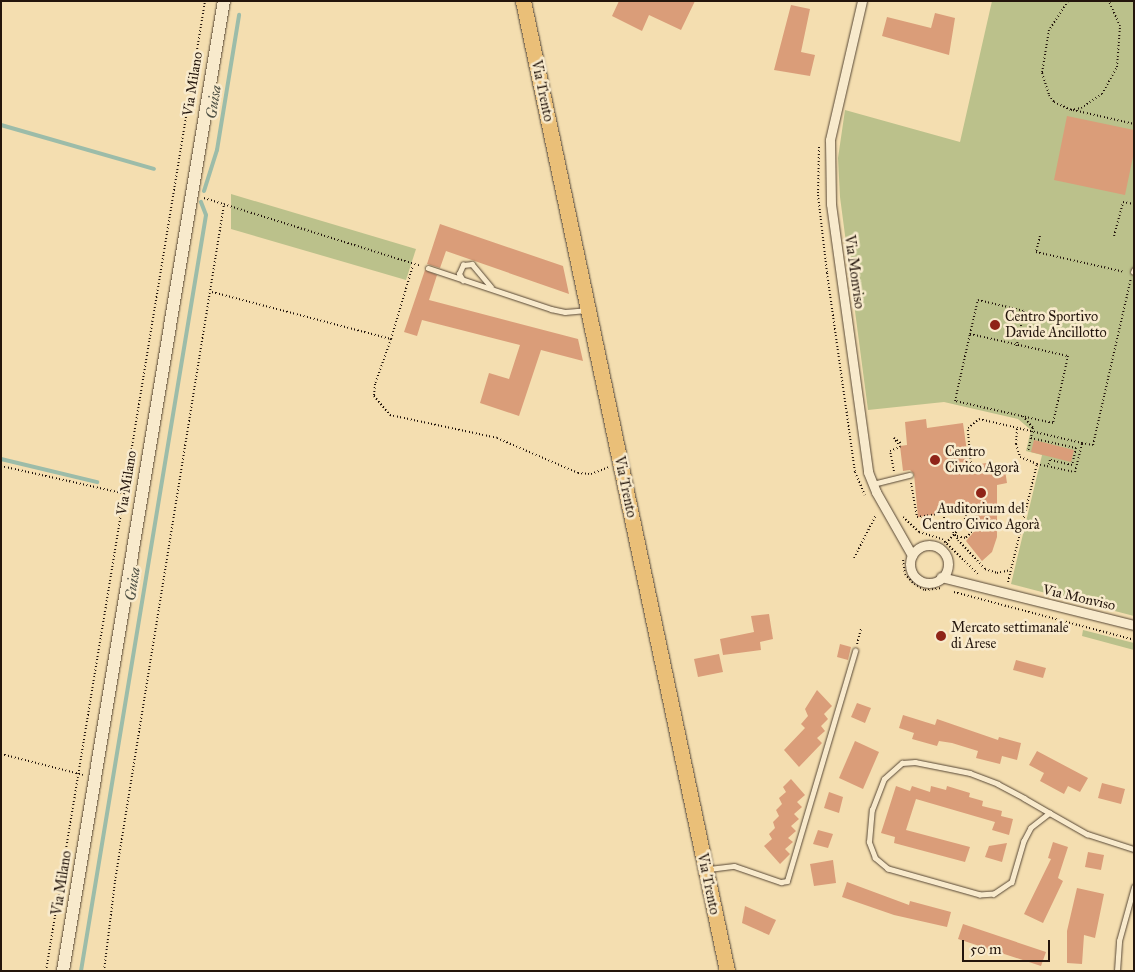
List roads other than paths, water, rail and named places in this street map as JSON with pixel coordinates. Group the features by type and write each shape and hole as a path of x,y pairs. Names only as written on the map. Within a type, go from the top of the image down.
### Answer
{"main road":[{"name":"Via Trento","path":"523,2 727,971"}],"street":[{"name":"Via Milano","path":"63,971 190,192 224,1"},
{"name":"Via Monviso","path":"862,1 833,127 829,176 856,394 872,484 904,541 915,551"},
{"path":"929,545 940,549 946,558 944,574 933,582 918,579 910,568 915,551 929,545"},
{"name":"Via Monviso","path":"944,574 960,583 1134,625"}],"lane":[{"path":"463,281 459,274 463,265 472,264 491,287"},
{"path":"428,268 463,281 491,287 551,309 573,312 589,309"},
{"path":"872,484 910,475"},
{"path":"705,870 734,866 781,882 787,881 855,651"},
{"path":"1050,813 1031,828 1024,841 1012,882 994,894 980,895 888,869 875,858 869,842 872,810 884,779 894,768 908,762 936,764 970,773 1050,813 1104,842 1134,849"},
{"path":"1117,971 1118,941 1134,887"}],"waterway":[{"name":"Guisa","path":"204,191 217,150 239,15"},
{"path":"1,125 154,169"},
{"name":"Guisa","path":"81,971 206,215 201,202"},
{"path":"1,459 97,482"}],"place":[{"name":"Centro Sportivo Davide Ancillotto","path":"995,325"},
{"name":"Centro Civico Agorà","path":"935,460"},
{"name":"Auditorium del Centro Civico Agorà","path":"981,493"},
{"name":"Mercato settimanale di Arese","path":"941,636"}]}
